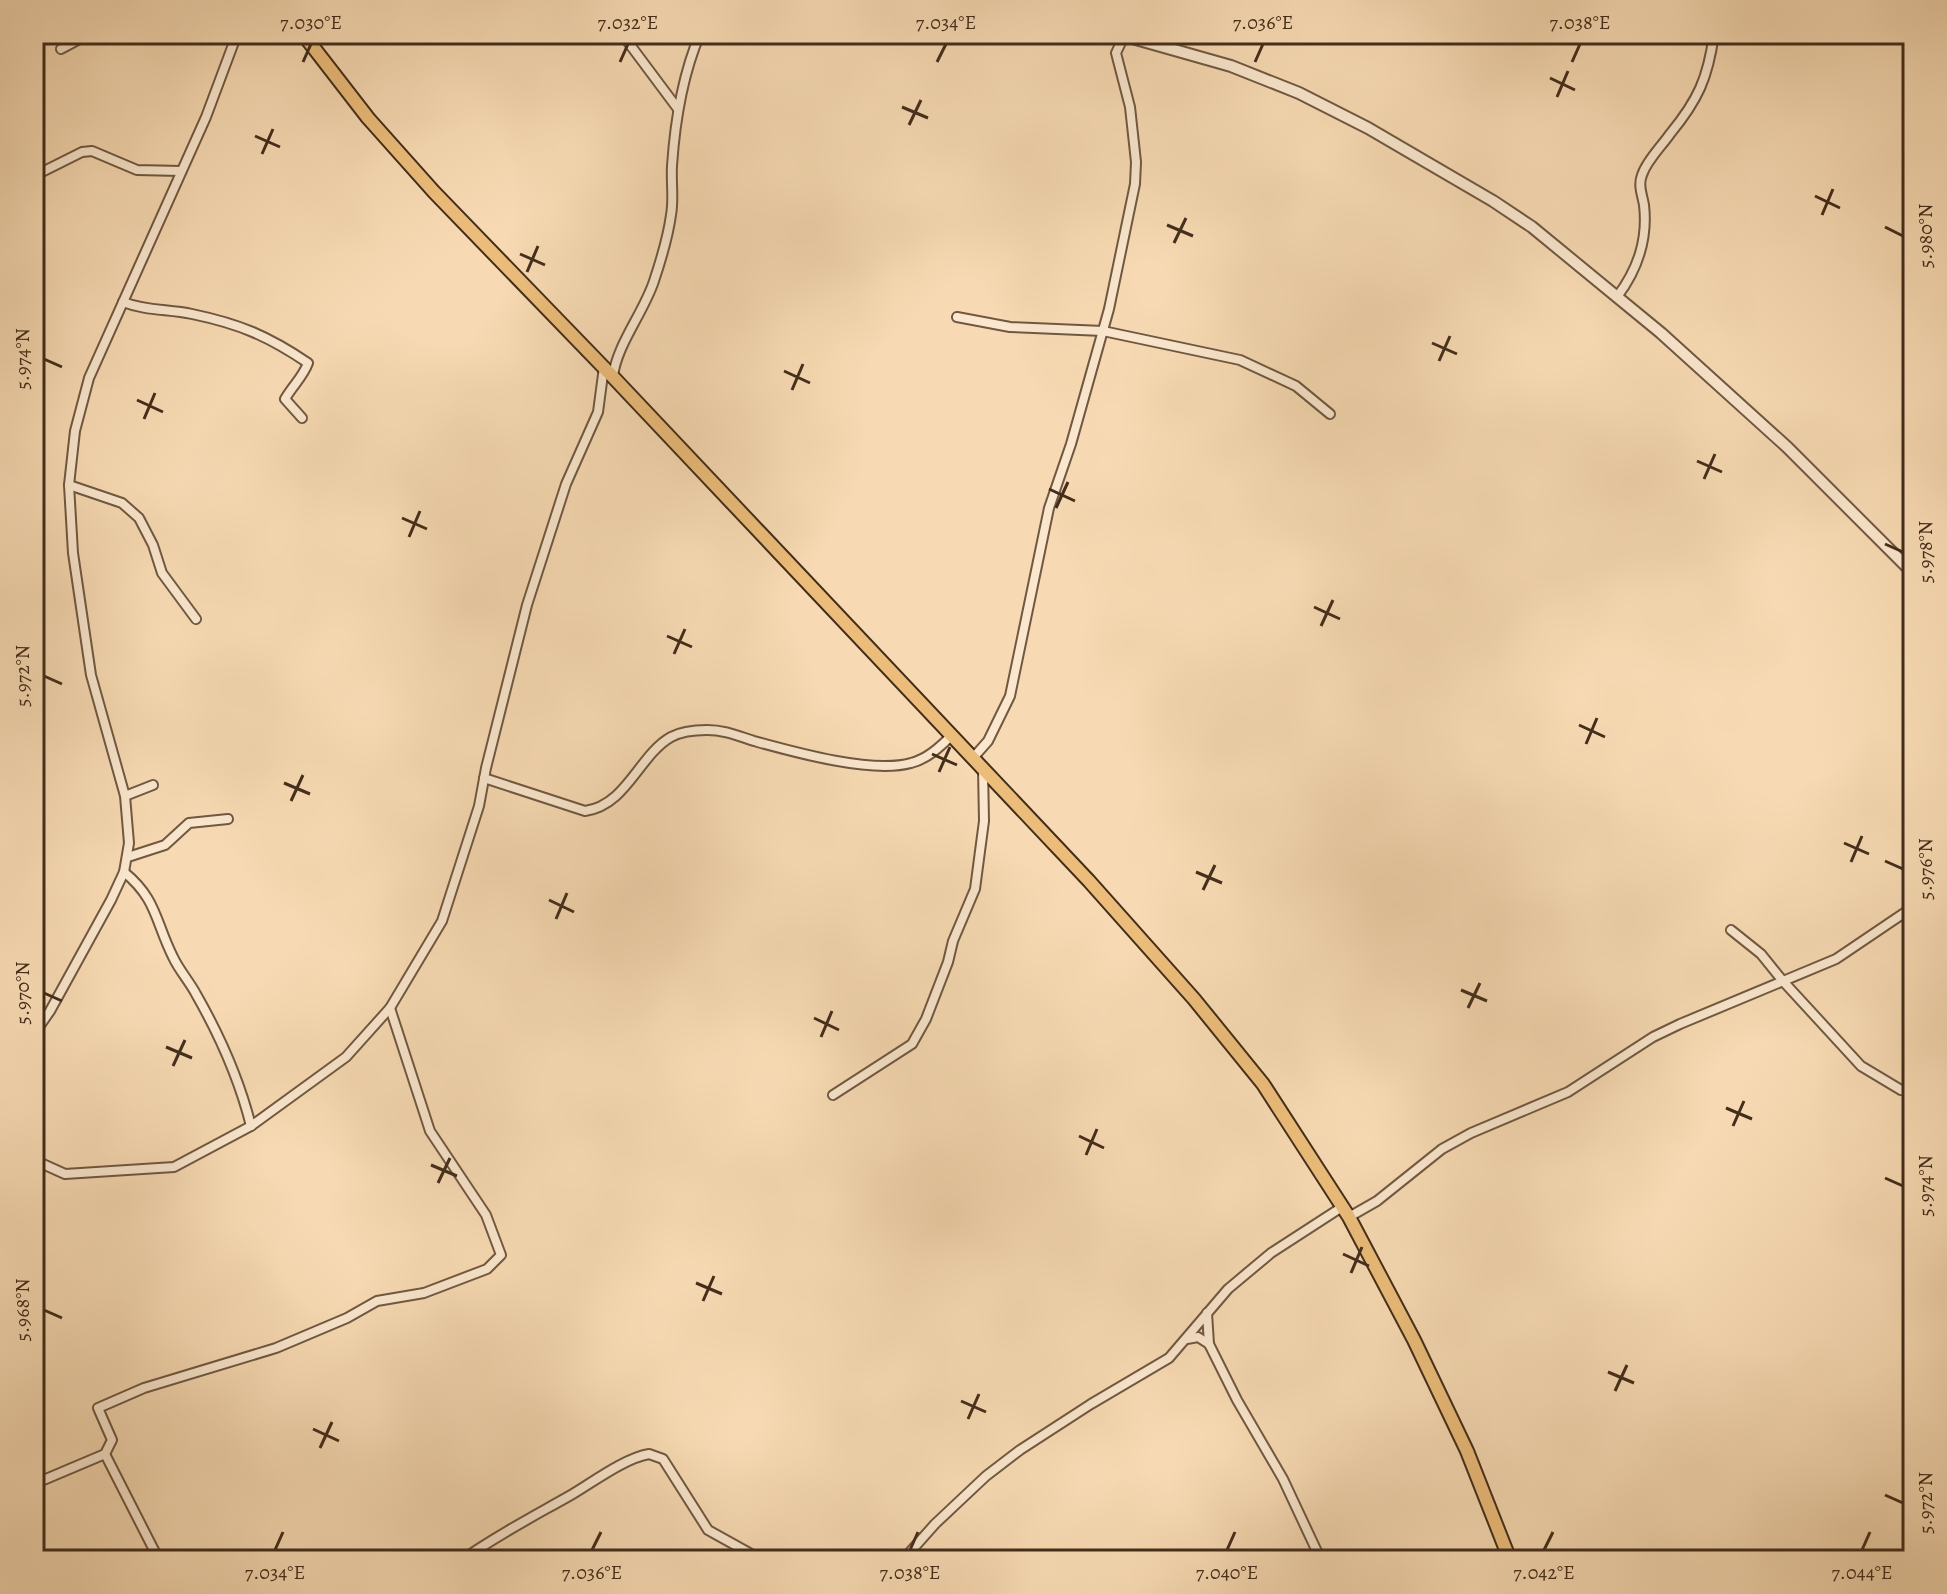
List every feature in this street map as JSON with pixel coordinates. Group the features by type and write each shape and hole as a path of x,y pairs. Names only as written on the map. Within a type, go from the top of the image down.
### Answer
{"main road":[{"path":"303,34 368,118 425,182 1089,881 1194,999 1263,1084 1346,1212 1414,1340 1467,1451 1510,1560"}],"street":[{"path":"61,49 89,34"},
{"path":"34,1034 104,914 124,872 130,832 125,796 91,675 73,553 69,485 75,431 89,378 211,103 237,34"},
{"path":"622,34 678,109"},
{"path":"34,1160 65,1174 174,1167 251,1126 346,1057 390,1008 442,921 479,806 527,605 566,484 598,412 608,372 616,362 653,283 671,217 678,109 700,34"},
{"path":"1617,297 1630,280 1641,253 1645,231 1641,176 1702,88 1714,34"},
{"path":"973,758 988,741 1010,696 1051,499 1071,444 1103,331 1135,184 1136,162 1128,93 1116,53 1123,35 1231,66 1299,93 1454,176 1519,218 1617,297 1787,447 1913,573"},
{"path":"34,176 82,152 92,151 137,170 181,171"},
{"path":"123,302 142,309 188,313 217,320 264,335 283,346 308,363 303,377 292,385 285,399 302,418"},
{"path":"957,317 1010,327 1103,331 1240,360 1296,386 1330,414"},
{"path":"69,485 122,503 139,518 153,545 162,573 196,619"},
{"path":"484,778 585,811 594,810 622,791 663,742 689,731 731,732 844,762 886,766 911,763 940,747 951,736"},
{"path":"833,1095 898,1055 912,1044 923,1026 975,889 984,821 983,768"},
{"path":"125,796 153,785"},
{"path":"128,857 165,845 189,823 228,819"},
{"path":"124,872 148,895 173,958 221,1040 242,1090 251,1126"},
{"path":"903,1560 935,1524 986,1476 1020,1450 1169,1358 1228,1289 1271,1253 1346,1212 1377,1201 1442,1149 1471,1133 1568,1092 1653,1037 1836,959 1913,907"},
{"path":"1731,930 1761,954 1861,1066 1901,1090 1913,1093"},
{"path":"34,1484 105,1454 112,1440 98,1408 144,1388 276,1348 347,1318 377,1301 424,1293 487,1269 501,1255 486,1215 430,1131 390,1008"},
{"path":"1207,1313 1209,1344 1283,1479 1321,1560"},
{"path":"1186,1340 1198,1337 1209,1344"},
{"path":"105,1454 159,1560"},
{"path":"462,1560 538,1512 620,1466 649,1454 663,1459 708,1530 762,1560"}]}
